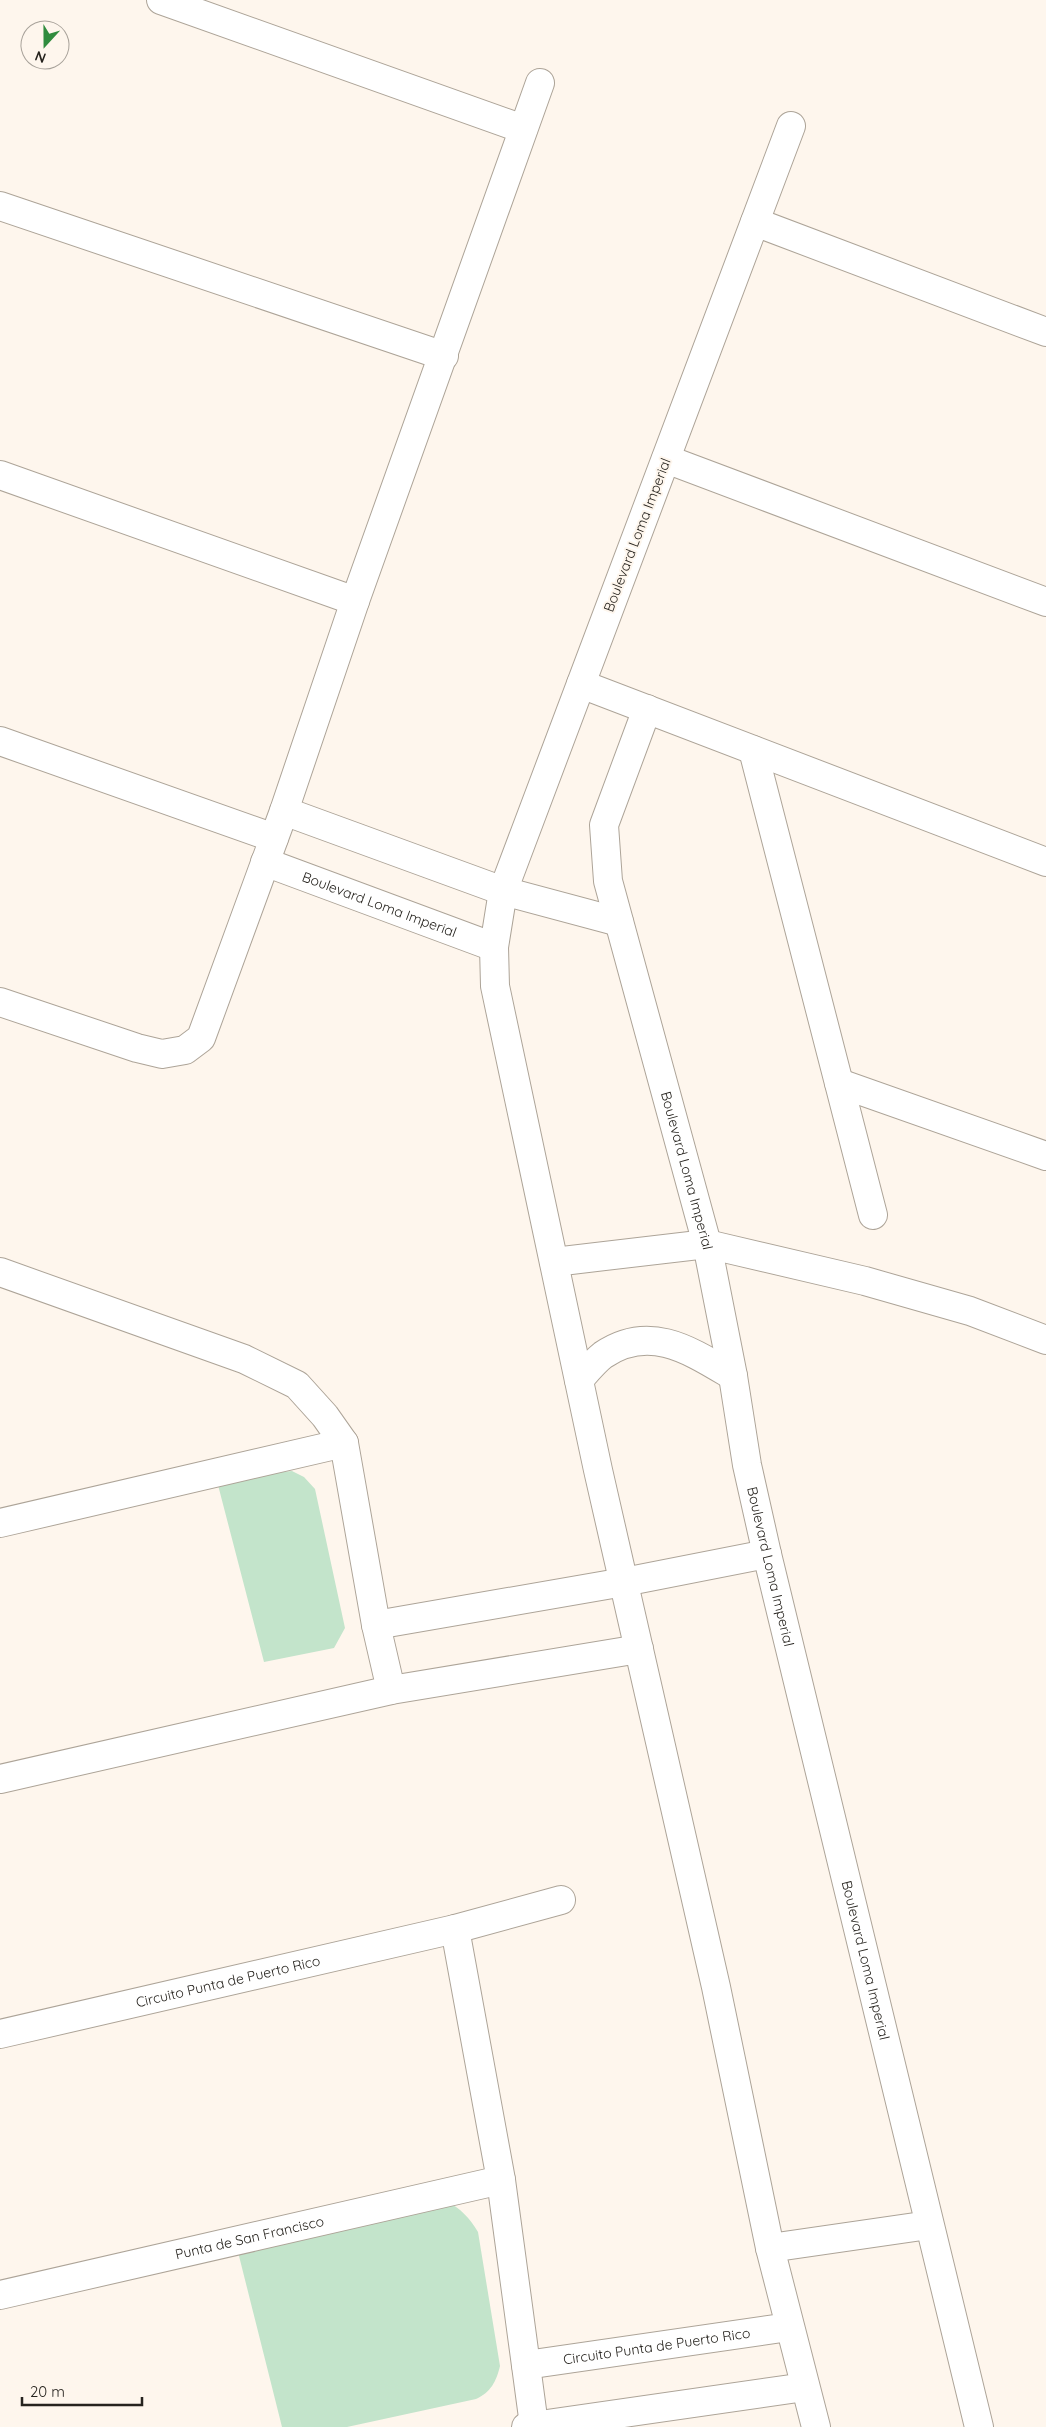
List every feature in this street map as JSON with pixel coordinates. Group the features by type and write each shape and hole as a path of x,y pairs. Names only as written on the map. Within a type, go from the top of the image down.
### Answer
{"street":[{"path":"161,0 523,128"},
{"path":"0,1002 137,1048 162,1054 185,1050 201,1038 284,811 356,601 540,83"},
{"name":"Boulevard Loma Imperial","path":"791,126 502,891 494,947 495,986 579,1380 716,1987 770,2248 816,2427"},
{"path":"0,206 444,356"},
{"path":"755,222 1046,332"},
{"path":"666,459 1046,602"},
{"path":"0,475 356,601"},
{"path":"581,684 1046,862"},
{"name":"Boulevard Loma Imperial","path":"647,709 604,824 608,881 707,1244 733,1376 747,1465 767,1554 979,2427"},
{"name":"Boulevard Loma Imperial","path":"0,742 270,850 494,947"},
{"path":"753,750 874,1215"},
{"path":"284,811 502,891 619,922"},
{"path":"839,1082 1046,1156"},
{"path":"554,1262 707,1244 865,1281 970,1311 1046,1340"},
{"path":"0,1272 244,1359 297,1385 326,1416 344,1443 376,1625 391,1690"},
{"path":"579,1380 602,1356 624,1343 663,1340 696,1354 733,1376"},
{"path":"0,1523 344,1443"},
{"path":"376,1625 624,1582 767,1554"},
{"path":"0,1779 391,1690 639,1648"},
{"name":"Circuito Punta de Puerto Rico","path":"0,2034 455,1929 561,1900"},
{"path":"455,1929 500,2180 526,2365 530,2426 805,2387"},
{"name":"Punta de San Francisco","path":"0,2295 500,2180"},
{"path":"770,2248 929,2225"},
{"name":"Circuito Punta de Puerto Rico","path":"526,2365 789,2327"}],"green space":[{"path":"292,1471 304,1477 315,1489 345,1628 334,1648 264,1662 218,1485 272,1473"},
{"path":"446,2201 464,2214 478,2232 500,2366 492,2386 486,2393 476,2399 347,2427 282,2427 237,2248"}]}
